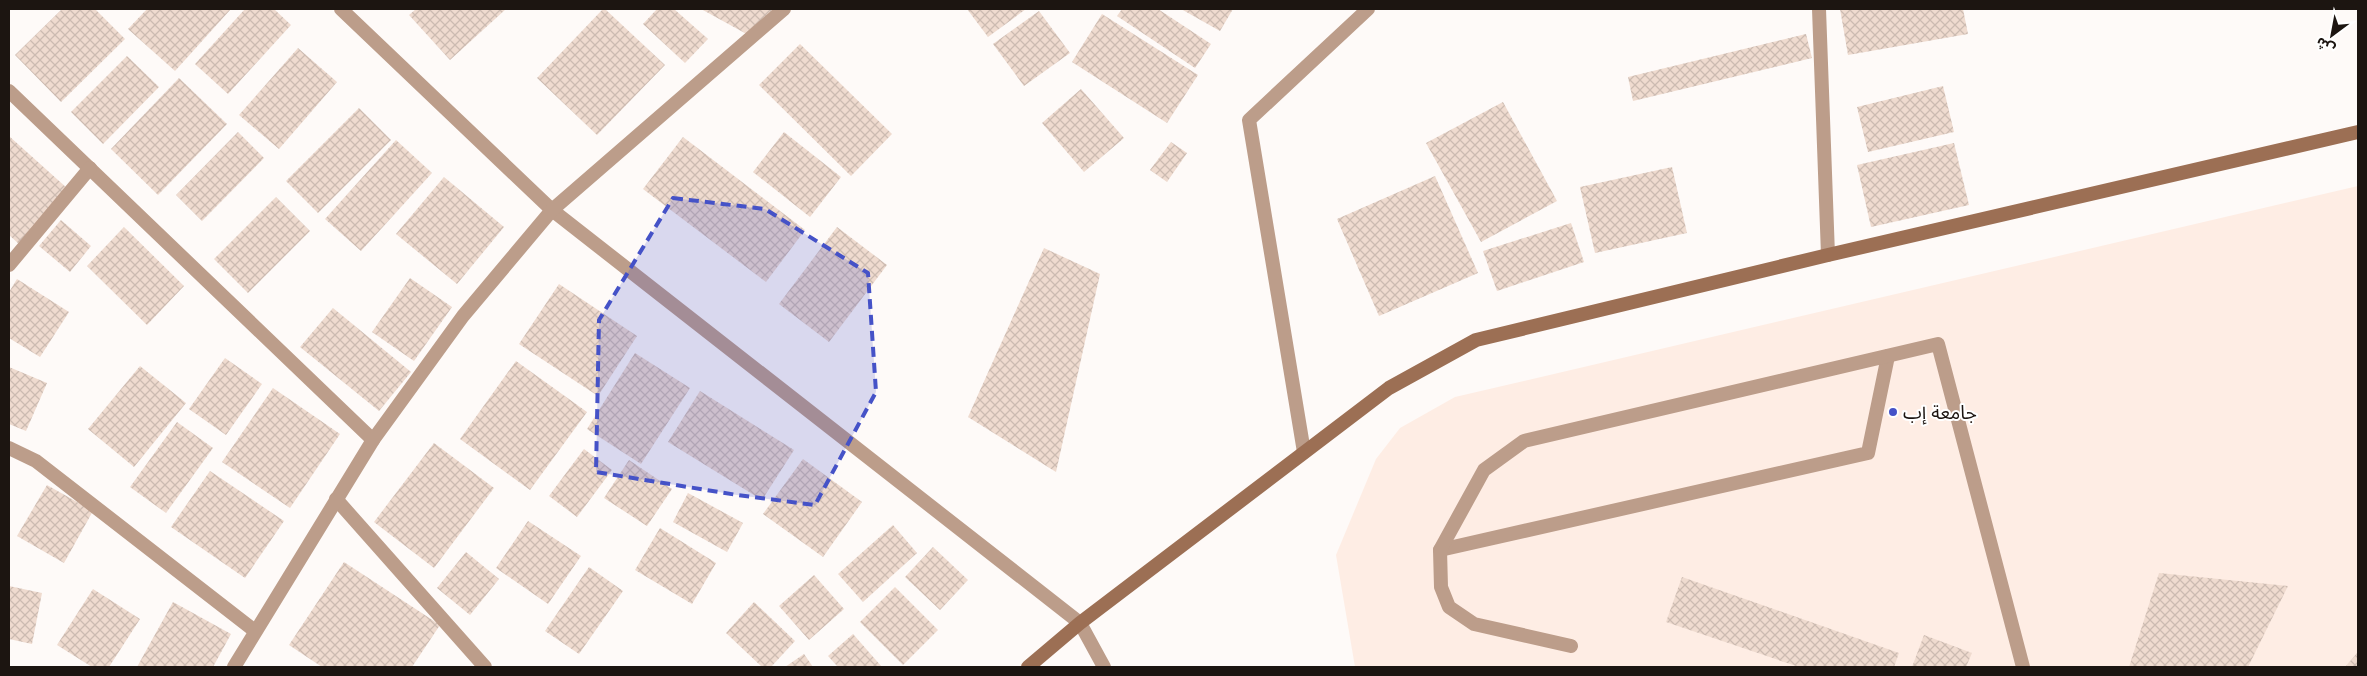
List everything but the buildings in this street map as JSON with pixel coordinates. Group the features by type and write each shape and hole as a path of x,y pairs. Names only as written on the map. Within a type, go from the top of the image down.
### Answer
{"main road":[{"path":"1028,667 1080,623 1389,388 1476,340 1828,255 2358,132"}],"street":[{"path":"341,9 552,210 1080,623 1104,667"},
{"path":"234,667 254,631 373,440 463,316 552,210 784,9"},
{"path":"1304,452 1249,120 1368,9"},
{"path":"1819,9 1828,255"},
{"path":"9,91 373,440"},
{"path":"9,265 90,168"},
{"path":"1571,646 1474,624 1450,607 1441,587 1440,550 1484,470 1524,441 1938,344 2023,667"},
{"path":"1440,550 1868,452 1888,356"},
{"path":"9,448 36,461 254,631"},
{"path":"336,499 485,667"}],"highlighted area":[{"path":"673,198 765,209 868,273 876,392 815,505 737,495 596,472 599,320"}],"shaded area":[{"name":"جامعة إب","path":"2358,186 2358,667 1355,667 1336,555 1376,459 1400,428 1455,397"}],"place":[{"name":"جامعة إب","path":"1893,412"}]}
